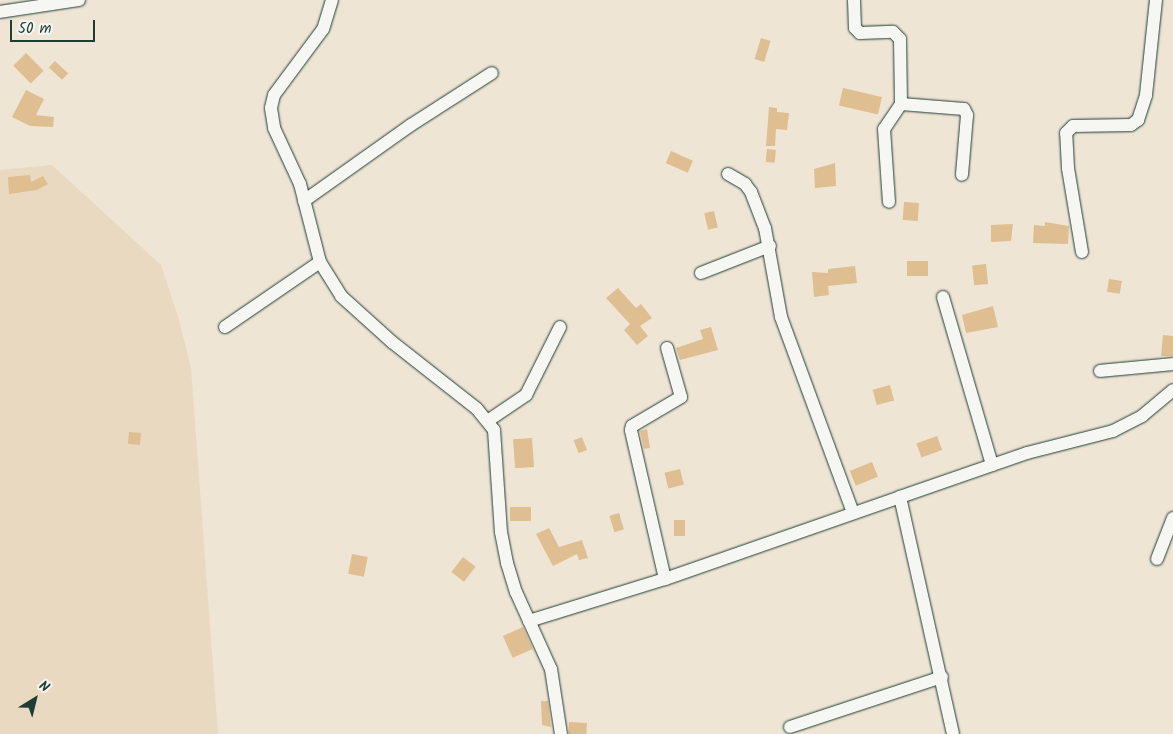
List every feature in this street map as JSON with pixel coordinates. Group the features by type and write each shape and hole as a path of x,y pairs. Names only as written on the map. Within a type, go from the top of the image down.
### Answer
{"street":[{"path":"0,12 79,0"},
{"path":"332,0 323,29 280,84 271,108 274,128 304,201 320,262 342,296 392,342 489,420 494,430 501,532 507,563 529,621 551,669 561,734"},
{"path":"854,0 855,28 860,33 893,32 900,39 900,104 884,129 889,202"},
{"path":"1082,252 1068,168 1066,133 1073,126 1131,125 1138,120 1146,95 1156,0"},
{"path":"304,201 411,125 492,73"},
{"path":"900,104 964,109 967,116 962,175"},
{"path":"728,174 745,184 751,192 770,246 781,317 853,513"},
{"path":"701,273 770,246"},
{"path":"225,327 320,262"},
{"path":"943,297 992,465"},
{"path":"489,420 526,395 560,327"},
{"path":"665,579 631,430 632,426 681,397 667,348"},
{"path":"1100,371 1173,364"},
{"path":"529,621 665,579 992,465 1120,429 1142,416 1173,390"},
{"path":"900,497 942,677 953,734"},
{"path":"1173,518 1157,559 1173,528"},
{"path":"790,727 942,677"}],"shaded area":[{"path":"52,165 161,265 179,320 191,368 218,734 0,734 0,170"}],"building":[{"path":"761,38 771,41 764,62 755,59"},
{"path":"26,53 44,71 31,83 13,66"},
{"path":"55,61 68,73 62,80 49,68"},
{"path":"843,88 882,97 878,115 839,106"},
{"path":"26,90 44,99 36,115 54,117 53,127 30,126 12,117"},
{"path":"769,107 777,108 777,112 789,113 787,130 776,129 775,146 766,146"},
{"path":"767,149 776,150 775,163 766,162"},
{"path":"671,151 693,161 688,173 666,163"},
{"path":"835,163 836,186 815,188 814,169"},
{"path":"30,175 31,182 43,176 48,184 37,190 9,194 8,177"},
{"path":"904,202 919,203 918,221 903,220"},
{"path":"714,211 718,228 708,230 704,213"},
{"path":"1045,222 1069,226 1068,244 1033,243 1034,225 1045,226"},
{"path":"1013,224 1011,241 991,242 991,225"},
{"path":"907,261 928,261 928,276 907,276"},
{"path":"986,264 988,284 974,285 972,265"},
{"path":"855,266 857,283 828,286 829,295 814,297 812,272 828,273 828,269"},
{"path":"1109,279 1122,281 1120,294 1107,292"},
{"path":"618,288 636,308 641,304 652,318 640,326 648,336 637,345 624,330 630,324 606,298"},
{"path":"993,306 998,327 966,333 962,315"},
{"path":"711,327 718,350 680,360 676,348 703,339 700,330"},
{"path":"1163,335 1173,336 1173,356 1161,356"},
{"path":"890,385 894,400 877,405 873,390"},
{"path":"647,429 650,448 644,449 640,431"},
{"path":"129,432 141,433 140,445 128,444"},
{"path":"937,436 942,450 921,458 916,444"},
{"path":"582,437 587,450 579,453 574,440"},
{"path":"532,438 534,467 515,468 513,439"},
{"path":"872,462 878,477 856,486 850,471"},
{"path":"680,469 684,485 668,488 664,473"},
{"path":"510,507 531,507 531,521 510,521"},
{"path":"619,513 624,529 614,532 609,516"},
{"path":"674,520 685,520 685,536 674,536"},
{"path":"549,528 559,547 582,540 588,558 579,560 577,554 553,566 536,534"},
{"path":"352,554 368,557 364,577 348,574"},
{"path":"463,557 476,567 464,582 451,572"},
{"path":"523,627 533,649 513,658 503,636"},
{"path":"541,701 548,701 551,727 542,725"},
{"path":"569,722 587,723 586,734 568,734"}]}
